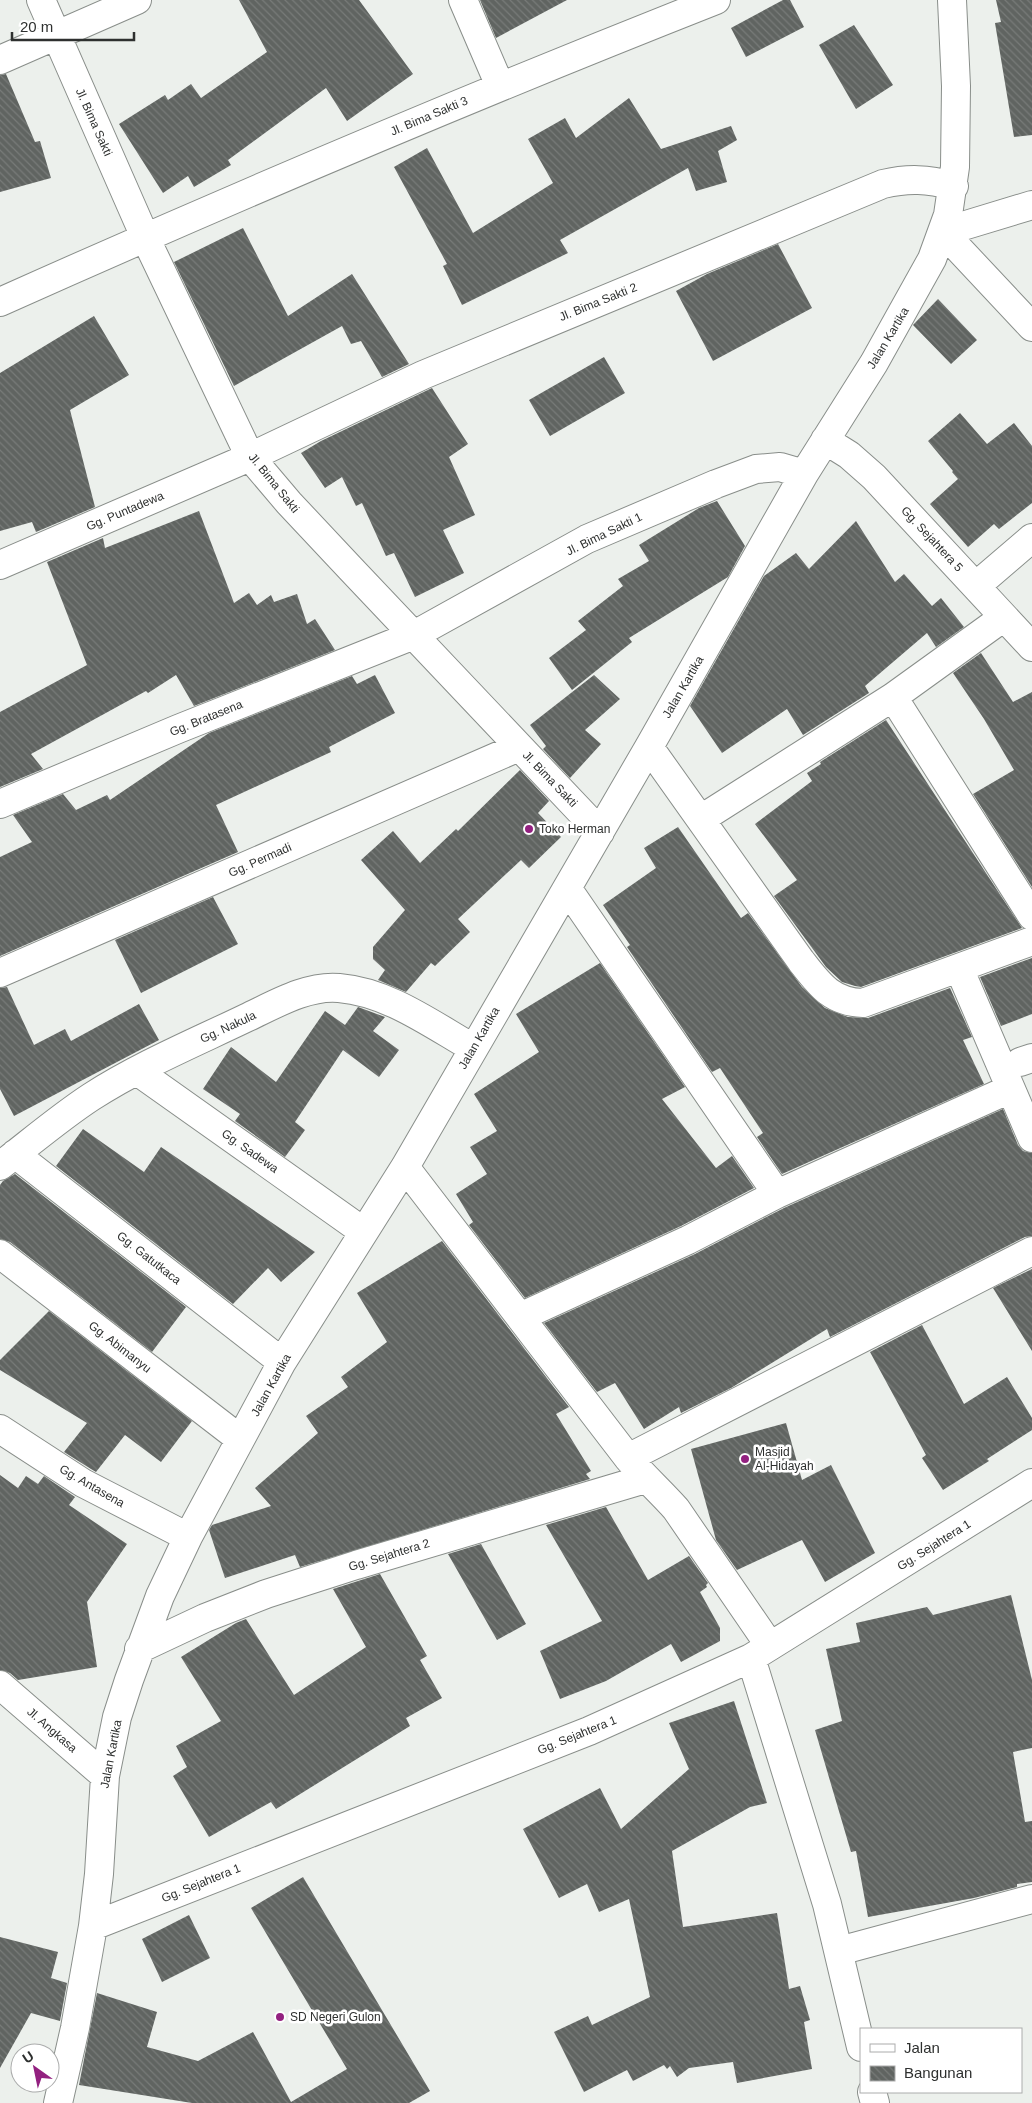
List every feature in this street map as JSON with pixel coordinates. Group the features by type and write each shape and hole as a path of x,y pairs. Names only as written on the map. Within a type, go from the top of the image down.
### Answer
{"street":[{"name":"Jl. Bima Sakti","path":"41,0 145,237 250,456 289,503 600,832"},
{"path":"0,60 137,0"},
{"path":"464,0 500,86"},
{"name":"Jl. Bima Sakti 3","path":"0,302 145,237 500,86 716,0"},
{"name":"Jalan Kartika","path":"58,2103 75,2028 93,1926 99,1874 104,1776 117,1718 139,1649 188,1537 282,1362 405,1166 600,832 804,474 874,363 915,293 943,232 954,186 956,136 952,0"},
{"name":"Jl. Bima Sakti 2","path":"250,456 423,375 883,184 903,179 924,180 954,186"},
{"path":"1032,206 943,232 1032,327"},
{"name":"Gg. Sejahtera 5","path":"825,440 849,455 874,477 1032,647"},
{"name":"Gg. Puntadewa","path":"0,565 250,456"},
{"name":"Jl. Bima Sakti 1","path":"414,635 587,539 716,484 756,469 780,467 804,474"},
{"path":"976,586 1032,538"},
{"path":"701,819 893,697 1004,617"},
{"name":"Gg. Bratasena","path":"0,804 178,729 414,635"},
{"path":"893,697 1032,916"},
{"name":"Gg. Permadi","path":"0,973 519,747"},
{"path":"649,747 801,961 829,993 849,1002 863,1003 1032,941"},
{"path":"567,888 777,1194"},
{"path":"959,968 1032,1138"},
{"name":"Gg. Nakula","path":"8,1160 56,1121 91,1097 137,1071 276,1004 316,989 338,988 369,992 395,1004 473,1048"},
{"name":"Gg. Sadewa","path":"137,1071 364,1232"},
{"path":"520,1317 688,1240 777,1194 1010,1089"},
{"name":"Gg. Gatutkaca","path":"8,1160 282,1362"},
{"path":"405,1166 636,1469 676,1509 761,1652 808,1840 839,1951 860,2043"},
{"name":"Gg. Sejahtera 2","path":"139,1649 205,1618 266,1594 636,1469 1032,1251"},
{"name":"Gg. Abimanyu","path":"0,1254 240,1439"},
{"name":"Gg. Antasena","path":"0,1429 83,1483 188,1537"},
{"name":"Gg. Sejahtera 1","path":"93,1926 590,1731 761,1652 1030,1493"},
{"name":"Jl. Angkasa","path":"0,1685 104,1776"},
{"path":"839,1951 1032,1899"}],"building":[{"path":"239,0 359,0 413,74 347,121 326,88 228,160 231,165 194,187 188,176 163,193 119,124 165,95 168,100 191,84 201,98 267,52"},
{"path":"480,0 567,0 496,38"},
{"path":"783,0 790,0 804,27 746,57 731,28"},
{"path":"996,0 1032,0 1032,135 1014,137 995,23 1001,22"},
{"path":"854,25 893,85 856,109 819,45"},
{"path":"6,74 35,142 40,141 51,178 0,192 0,75"},
{"path":"629,98 661,149 731,126 737,140 718,151 727,182 696,191 688,168 560,240 568,253 462,305 443,266 447,264 394,167 427,148 473,233 553,183 528,139 565,118 576,138"},
{"path":"243,228 288,316 352,274 409,364 382,377 361,341 351,344 342,326 234,386 174,262"},
{"path":"778,244 812,308 713,361 676,291 707,274"},
{"path":"938,299 977,340 951,364 913,325"},
{"path":"94,316 129,375 70,410 95,507 36,532 32,522 0,531 0,373"},
{"path":"604,357 625,393 550,436 529,400"},
{"path":"432,388 468,444 449,457 475,515 443,530 464,573 415,597 394,553 386,556 362,503 356,506 342,477 325,488 301,453 321,441"},
{"path":"960,413 987,444 1014,423 1032,446 1032,503 999,529 994,524 968,547 930,504 958,479 928,441"},
{"path":"717,501 745,546 728,577 629,638 632,642 572,690 549,658 586,630 578,621 623,586 618,579 649,561 639,545 699,508"},
{"path":"199,511 234,603 249,593 257,605 271,595 274,602 297,594 307,624 315,619 335,650 194,706 176,675 148,693 146,691 31,754 43,769 0,787 0,712 87,665 47,562 103,538 105,548"},
{"path":"856,521 895,582 904,574 932,606 941,598 964,627 936,647 927,633 865,686 869,693 803,735 787,709 722,753 690,706 764,576 796,553 809,569"},
{"path":"981,653 1013,702 1032,692 1032,887 973,794 1014,770 984,719 953,673"},
{"path":"375,675 395,713 329,747 331,752 216,805 238,852 0,956 0,857 32,842 13,815 63,794 76,810 107,795 110,800 209,733 352,676 357,684"},
{"path":"594,675 620,699 585,730 601,744 570,778 543,749 546,746 530,725"},
{"path":"886,720 1022,928 861,987 842,982 826,967 774,896 797,880 755,824 812,781 807,773 821,764 820,762"},
{"path":"520,770 549,801 538,813 561,837 529,868 521,860 458,919 470,932 435,966 431,963 406,992 378,980 385,970 373,959 373,947 405,910 361,860 393,831 420,863 456,829 458,831"},
{"path":"678,827 741,918 748,913 802,987 825,1008 848,1017 868,1018 950,988 972,1037 963,1040 984,1084 782,1174 757,1137 763,1133 720,1068 712,1072 627,947 630,945 603,905 656,868 644,848"},
{"path":"213,897 238,944 141,993 115,940"},
{"path":"1032,958 1032,1014 1001,1026 980,977"},
{"path":"600,963 685,1087 662,1099 716,1168 732,1156 754,1188 681,1226 525,1298 469,1225 473,1222 456,1194 487,1174 470,1147 497,1131 474,1094 539,1052 516,1014"},
{"path":"7,987 34,1045 65,1029 71,1041 139,1004 159,1040 14,1116 0,1089 0,988"},
{"path":"358,1007 385,1017 373,1031 399,1050 379,1077 343,1050 295,1122 305,1130 285,1157 235,1121 240,1114 203,1089 231,1047 276,1082 325,1011 345,1025"},
{"path":"1003,1109 1018,1145 1023,1151 1032,1153 1032,1236 1025,1237 830,1337 827,1329 731,1388 681,1413 679,1407 644,1429 615,1383 597,1392 544,1323 695,1254 784,1208"},
{"path":"83,1129 144,1172 161,1147 315,1252 281,1282 268,1268 233,1304 56,1166"},
{"path":"15,1174 186,1307 152,1352 10,1242 0,1239 0,1185"},
{"path":"442,1241 569,1407 556,1414 591,1471 586,1474 590,1479 300,1567 295,1555 225,1578 209,1530 212,1525 271,1506 255,1488 318,1433 306,1416 348,1387 341,1377 387,1342 357,1293"},
{"path":"1032,1269 1032,1351 993,1288"},
{"path":"49,1311 192,1421 161,1462 125,1435 96,1472 64,1452 87,1423 0,1370 0,1360"},
{"path":"922,1325 964,1404 1007,1377 1032,1418 1032,1430 987,1459 989,1461 943,1490 922,1458 926,1455 870,1352"},
{"path":"786,1423 802,1480 831,1465 875,1553 825,1582 802,1540 737,1570 716,1540 691,1449"},
{"path":"0,1475 18,1488 26,1476 38,1484 44,1476 75,1497 69,1505 127,1544 87,1602 97,1667 18,1680 10,1673 0,1670"},
{"path":"606,1507 648,1580 689,1556 708,1583 707,1587 700,1592 720,1628 720,1641 681,1662 671,1644 606,1681 560,1699 540,1651 602,1621 546,1525"},
{"path":"481,1544 526,1624 497,1640 448,1554"},
{"path":"380,1574 427,1656 420,1660 442,1698 406,1718 410,1726 276,1809 271,1802 209,1837 173,1776 187,1767 176,1746 221,1721 181,1657 236,1623 246,1619 294,1695 366,1647 333,1589"},
{"path":"1011,1595 1032,1680 1032,1748 1013,1752 1025,1822 1032,1821 1032,1882 1017,1884 1017,1887 974,1898 868,1917 856,1851 851,1852 815,1730 842,1721 826,1649 860,1642 856,1623 927,1607 933,1615"},
{"path":"734,1701 767,1803 750,1807 672,1851 683,1927 777,1913 789,1989 800,1986 810,2020 804,2022 812,2069 737,2083 733,2062 689,2068 677,2077 670,2066 667,2069 664,2065 633,2081 627,2070 584,2092 554,2032 588,2016 592,2025 650,1997 629,1899 599,1912 587,1884 559,1898 523,1829 600,1788 621,1829 689,1769 669,1723"},
{"path":"303,1877 430,2091 409,2103 192,2103 79,2085 97,1993 157,2012 147,2047 198,2061 253,2032 291,2102 347,2069 251,1908"},
{"path":"189,1915 210,1958 162,1982 142,1939"},
{"path":"0,1937 58,1952 51,1978 67,1983 60,2021 31,2013 14,2043 10,2043 10,2050 0,2068"}],"place":[{"name":"Toko Herman","path":"529,829"},
{"name":"Masjid Al-Hidayah","path":"745,1459"},
{"name":"SD Negeri Gulon","path":"280,2017"}]}
